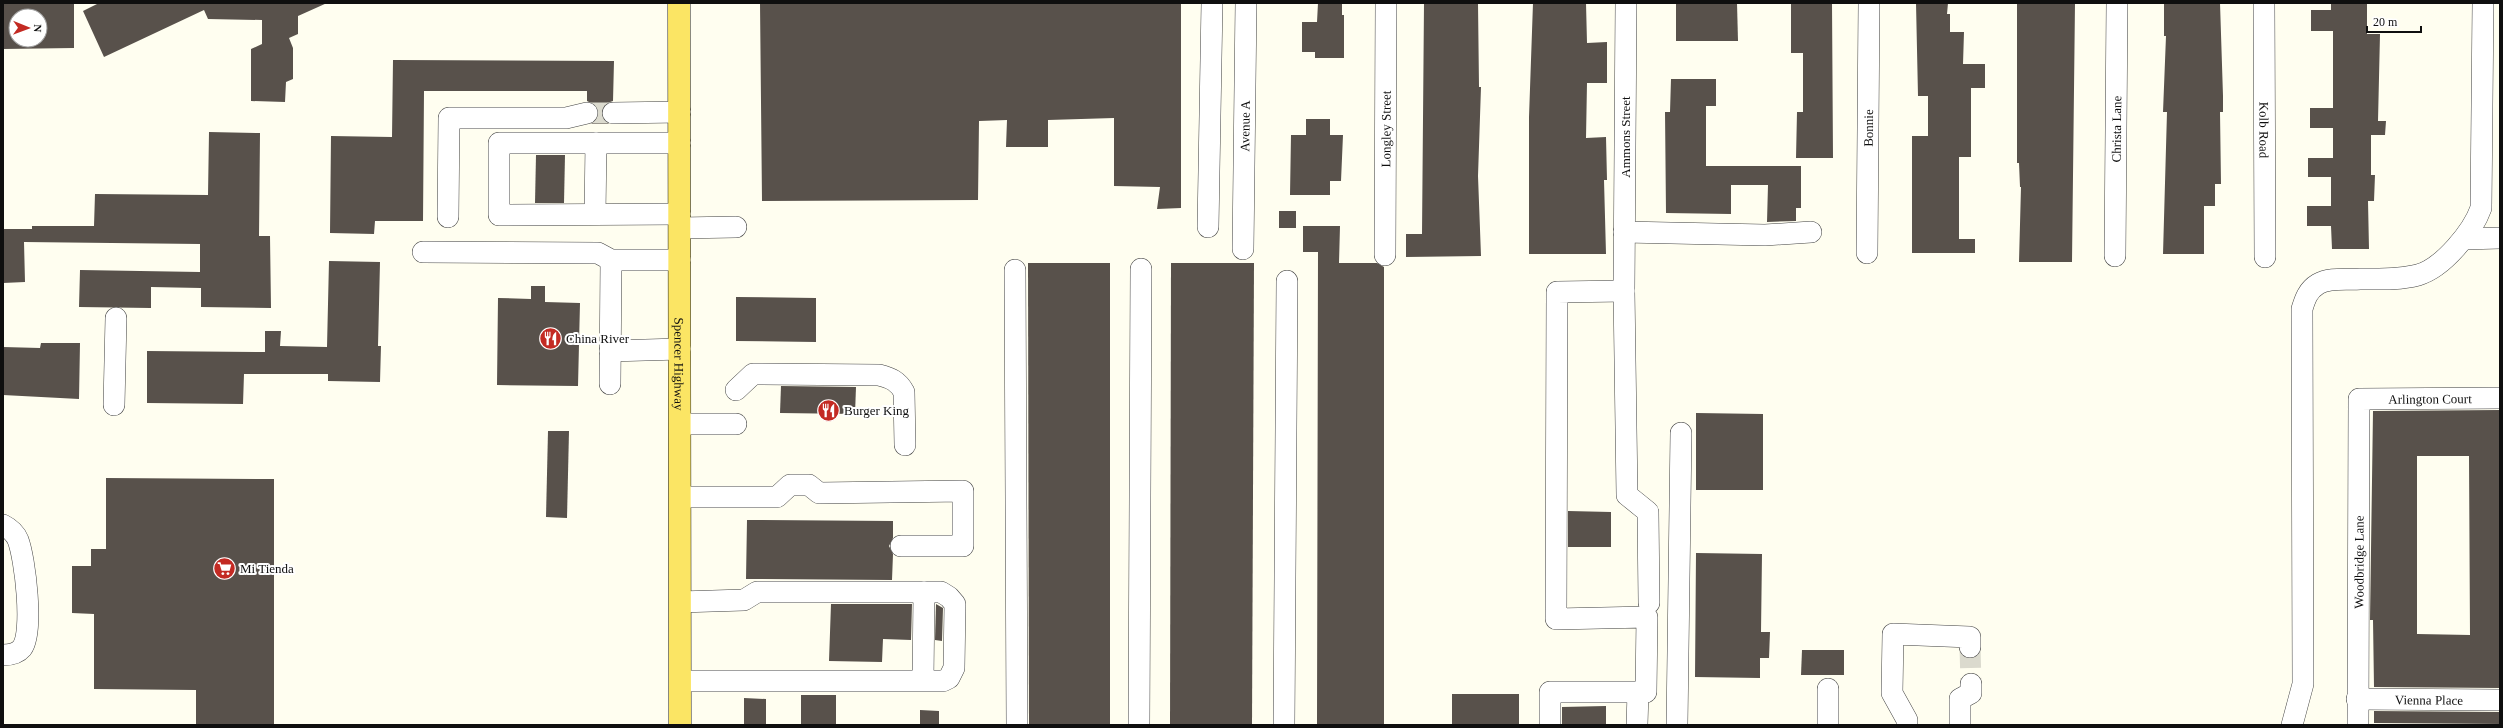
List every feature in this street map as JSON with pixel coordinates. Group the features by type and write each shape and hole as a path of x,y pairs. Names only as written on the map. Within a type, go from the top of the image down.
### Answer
{"main road":[{"name":"Spencer Highway","path":"680,3 680,725"}],"street":[{"path":"1208,227 1212,3"},
{"name":"Avenue A","path":"1243,249 1246,3"},
{"name":"Longley Street","path":"1385,255 1386,3"},
{"name":"Ammons Street","path":"1626,3 1624,281 1627,495 1648,512 1649,603"},
{"name":"Bonnie","path":"1867,252 1869,3"},
{"name":"Christa Lane","path":"2115,256 2117,3"},
{"name":"Kolb Road","path":"2264,3 2265,257"},
{"path":"2292,725 2303,684 2302,309 2308,292 2318,284 2329,280 2398,278 2419,275 2436,264 2464,238 2475,223 2480,208 2483,3"},
{"path":"448,217 449,118 566,118 587,112"},
{"path":"614,113 680,112"},
{"path":"680,143 499,143 499,215 595,214 736,227"},
{"path":"595,214 596,143"},
{"path":"1624,232 1765,235 1811,232"},
{"path":"2464,238 2500,238"},
{"path":"422,252 598,253 611,260 680,260"},
{"path":"610,384 611,260"},
{"path":"1139,725 1141,269"},
{"path":"1015,270 1017,725"},
{"path":"1284,725 1287,281"},
{"path":"1550,725 1550,692 1646,692 1647,617 1556,619 1557,292 1624,281"},
{"path":"114,405 116,318"},
{"path":"610,351 680,349"},
{"path":"736,390 753,374 879,375 891,378 899,384 904,392 905,445"},
{"name":"Arlington Court","path":"2359,399 2500,398"},
{"name":"Woodbridge Lane","path":"2358,725 2359,399"},
{"path":"680,424 736,424"},
{"path":"1677,725 1681,433"},
{"path":"680,497 777,497 790,485 809,485 819,493 963,491 962,546 901,546"},
{"path":"3,525 9,528 17,539 24,561 28,605 24,644 18,652 3,655"},
{"path":"680,602 744,600 757,592 941,592 949,597 955,604 954,668 949,678 943,681 680,681"},
{"path":"923,680 924,592"},
{"path":"1907,725 1907,720 1892,693 1893,634 1970,637 1970,647"},
{"path":"1960,725 1960,699 1971,692 1971,684"},
{"path":"1828,689 1828,725"},
{"path":"1637,725 1638,692"},
{"name":"Vienna Place","path":"2357,699 2500,700"}],"building":[{"path":"3,3 74,3 74,48 3,49"},
{"path":"99,3 327,3 298,16 298,34 289,38 293,48 293,79 286,82 285,102 251,101 251,49 262,44 262,20 208,19 204,10 104,57 83,11"},
{"path":"760,3 1181,3 1181,208 1157,209 1160,187 1114,186 1114,118 1048,120 1048,147 1006,147 1007,120 979,121 978,200 762,201"},
{"path":"1318,3 1342,3 1342,15 1344,15 1344,58 1315,58 1315,52 1302,52 1302,22 1317,22"},
{"path":"1424,3 1478,3 1479,87 1481,87 1478,176 1481,256 1406,257 1406,234 1422,234"},
{"path":"1533,3 1586,3 1587,43 1607,42 1607,83 1587,83 1586,138 1606,137 1607,180 1604,180 1606,254 1529,254 1529,117"},
{"path":"1676,3 1737,3 1738,41 1676,41"},
{"path":"1791,3 1832,3 1833,158 1796,158 1797,112 1803,112 1803,53 1791,53"},
{"path":"1916,3 1948,3 1947,14 1950,14 1950,32 1964,32 1963,64 1985,64 1985,88 1971,88 1971,157 1959,157 1959,239 1975,239 1975,253 1912,253 1912,136 1928,136 1928,96 1918,96"},
{"path":"2017,3 2075,3 2072,262 2019,262 2021,187 2019,163 2017,163"},
{"path":"2164,3 2220,3 2223,96 2223,112 2220,112 2221,184 2215,184 2215,206 2204,206 2204,254 2163,254 2167,112 2163,112 2166,36 2164,36"},
{"path":"2331,3 2367,3 2367,34 2380,34 2378,121 2386,121 2385,135 2371,135 2371,175 2375,175 2374,201 2368,201 2369,249 2332,249 2331,226 2307,226 2307,206 2331,206 2331,177 2308,177 2308,158 2333,158 2333,128 2310,128 2310,108 2333,108 2333,31 2311,31 2311,10 2331,10"},
{"path":"393,60 614,61 613,101 607,103 601,113 603,119 609,124 591,124 598,117 599,111 595,105 587,101 587,91 424,91 423,221 375,221 374,234 330,233 331,136 392,137"},
{"path":"1671,79 1716,79 1716,106 1706,106 1706,166 1801,166 1801,208 1796,208 1796,221 1767,222 1768,185 1731,185 1731,214 1666,213 1665,112 1670,112"},
{"path":"1306,119 1330,119 1330,135 1343,135 1341,181 1330,181 1330,195 1290,195 1291,135 1306,135"},
{"path":"209,132 260,133 259,236 270,236 271,308 201,307 201,288 151,287 151,308 79,307 80,270 200,272 200,244 24,242 25,282 3,283 3,229 32,229 32,226 94,226 95,194 208,195"},
{"path":"536,155 565,155 564,203 535,203"},
{"path":"1279,211 1296,211 1296,228 1279,228"},
{"path":"1303,226 1340,226 1339,263 1377,263 1384,267 1384,725 1317,725 1318,252 1303,252"},
{"path":"329,261 380,262 378,346 381,346 380,382 328,381 328,374 244,374 243,404 147,403 147,351 265,352 265,331 281,331 280,346 327,347"},
{"path":"1028,263 1110,263 1110,725 1029,725"},
{"path":"1171,263 1254,263 1252,725 1170,725"},
{"path":"531,286 545,286 545,302 580,303 578,386 497,385 498,298 531,299"},
{"path":"736,297 816,298 816,342 736,341"},
{"path":"41,343 80,343 79,399 3,395 3,347 40,348"},
{"path":"781,386 856,387 855,414 780,413"},
{"path":"2500,410 2500,688 2374,687 2373,620 2370,620 2373,411","holes":["2417,456 2469,456 2470,635 2417,634"]},
{"path":"1696,413 1763,414 1763,490 1696,490"},
{"path":"548,431 569,431 567,518 546,517"},
{"path":"106,478 274,479 274,725 196,725 196,690 94,689 94,614 72,613 72,566 91,566 91,549 106,549"},
{"path":"1568,511 1611,512 1611,547 1568,547"},
{"path":"747,520 893,521 893,538 889,546 893,554 892,580 746,579"},
{"path":"1696,553 1762,554 1761,632 1770,632 1769,658 1760,658 1760,678 1695,677"},
{"path":"831,604 912,604 911,640 883,639 882,662 829,661"},
{"path":"936,604 943,608 942,641 935,640"},
{"path":"1802,650 1844,650 1844,675 1801,675"},
{"path":"1452,694 1519,694 1519,725 1452,725"},
{"path":"801,695 836,695 836,725 801,725"},
{"path":"744,698 766,699 766,725 744,725"},
{"path":"1606,706 1606,725 1562,725 1562,707"},
{"path":"920,710 939,711 939,725 920,725"},
{"path":"2374,711 2500,712 2500,724 2374,723"}],"tunnel":[{"path":"587,113 613,113"},
{"path":"1970,647 1971,684"}],"place":[{"name":"China River","path":"550,338"},
{"name":"Burger King","path":"829,410"},
{"name":"Mi Tienda","path":"225,568"}]}
